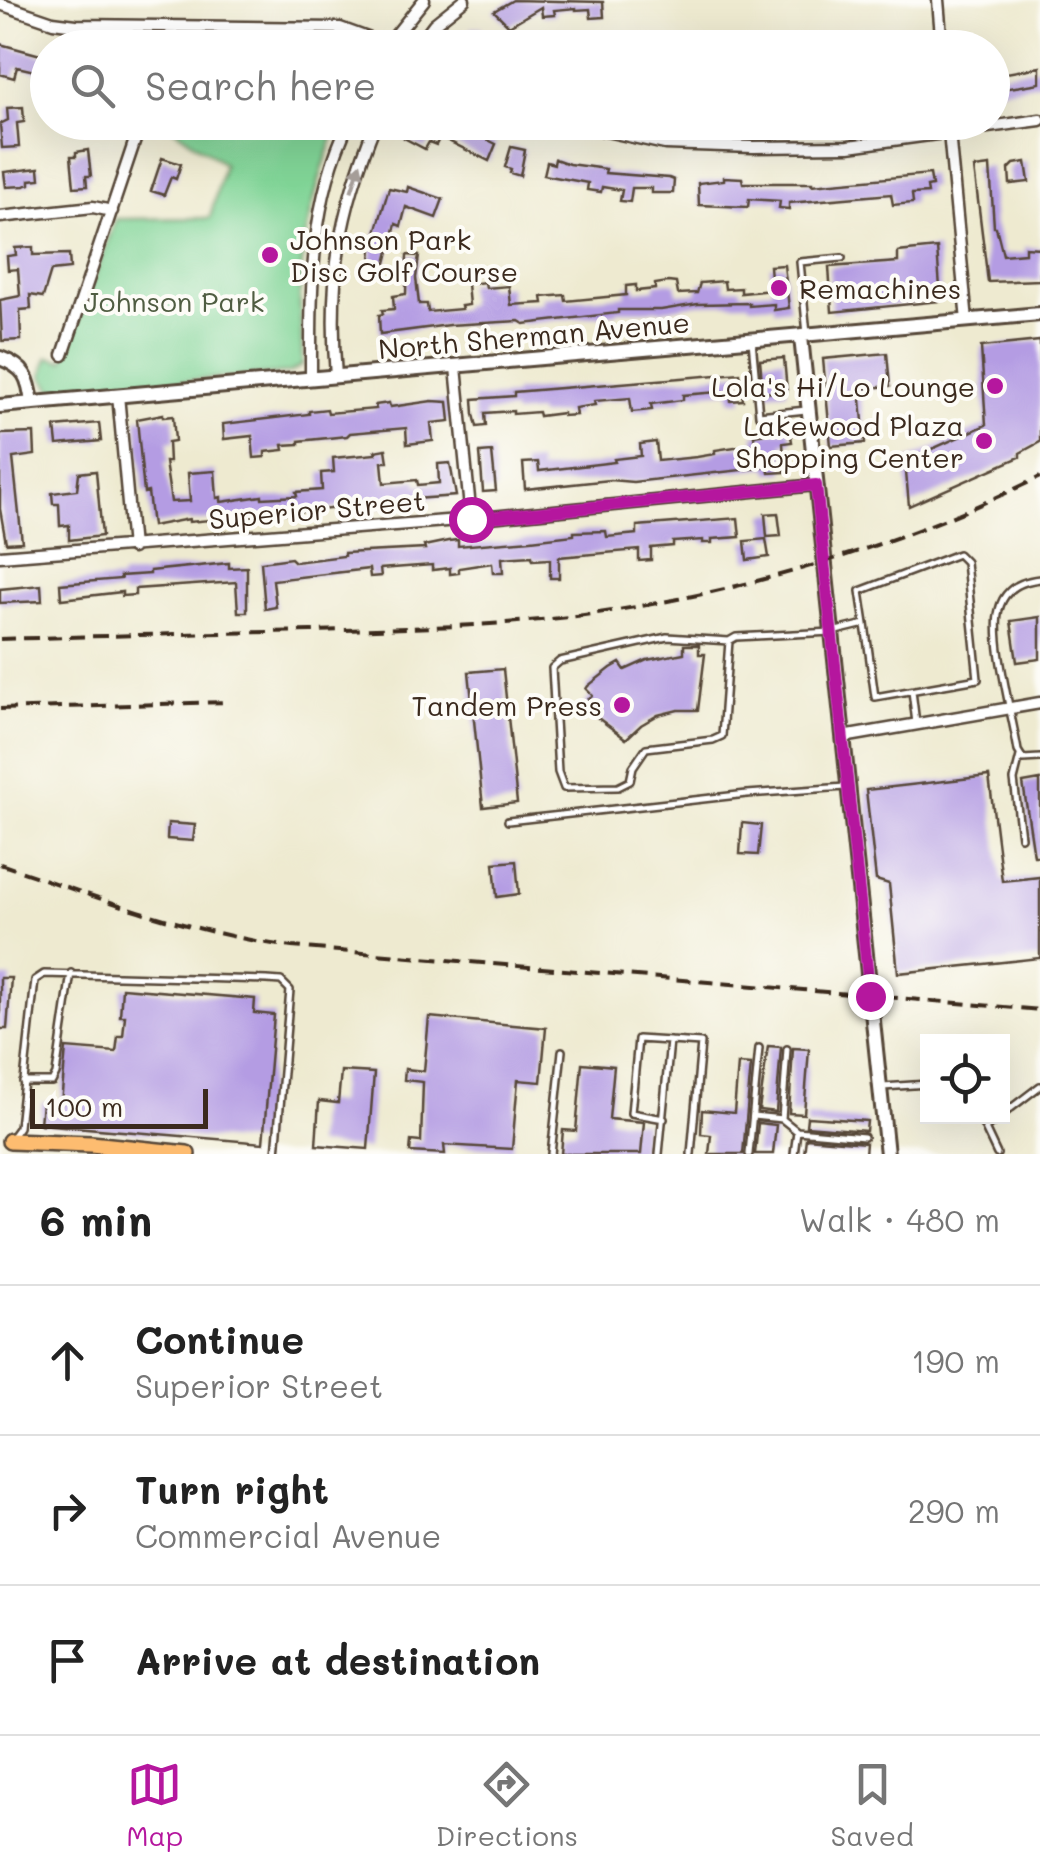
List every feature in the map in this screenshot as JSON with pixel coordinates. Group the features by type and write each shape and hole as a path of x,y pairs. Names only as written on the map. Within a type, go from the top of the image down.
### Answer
{"main road":[{"path":"5,1140 65,1154"},
{"path":"5,1140 186,1154"}],"street":[{"path":"402,30 424,0"},
{"path":"430,30 464,0"},
{"path":"938,0 940,30"},
{"path":"0,4 53,22 87,26 346,30"},
{"path":"1010,123 1040,120"},
{"path":"63,355 135,140"},
{"path":"312,379 310,282 318,216 343,140"},
{"path":"336,377 332,289 337,246 347,203 370,140"},
{"path":"647,140 735,146 849,146 882,140"},
{"path":"949,140 966,321"},
{"path":"0,217 94,208 112,211"},
{"name":"North Sherman Avenue","path":"0,406 1040,314"},
{"path":"311,335 333,332"},
{"path":"804,337 808,410 888,1154"},
{"path":"0,358 26,374 32,402"},
{"path":"456,366 471,519"},
{"path":"118,395 132,548"},
{"name":"Superior Street","path":"0,556 471,519 816,485"},
{"path":"843,738 1040,704"}],"lane":[{"path":"87,26 91,30"},
{"path":"804,337 800,262 842,258"},
{"path":"752,341 759,416 808,410"},
{"path":"958,554 966,562 978,679 875,697 865,624 860,591 958,554"},
{"path":"1022,837 1014,780 1020,756 999,642 998,611 1006,593 1016,585 1040,579"},
{"path":"730,641 722,736 646,748 633,767 630,781 618,786 564,788 558,772 552,668 560,661 666,637 730,641 832,632 865,624"},
{"path":"912,691 916,724"},
{"path":"1020,756 1040,758"},
{"path":"508,821 746,794 848,787"},
{"path":"23,1082 52,1082 56,1074 71,973"},
{"path":"5,1140 19,1126 35,980 44,974 281,981 290,990 290,1001 276,1154"},
{"path":"664,1119 631,1113 638,1039 701,1044 691,1154"},
{"path":"659,1154 670,1041"},
{"path":"749,1154 760,1048"},
{"path":"782,1119 787,1049"},
{"path":"551,1154 562,1052"},
{"path":"880,1087 920,1084"},
{"path":"1010,1110 1040,1086"},
{"path":"753,1116 782,1119 797,1131 864,1137"},
{"path":"984,1124 997,1154"},
{"path":"986,1128 991,1124"},
{"path":"794,1154 797,1131"}],"green space":[{"name":"Johnson Park","path":"190,140 333,140 318,183 304,245 300,288 302,365 289,373 53,390 42,376 48,357 64,361 116,219 210,218 224,164"}],"building":[{"path":"513,0 603,2 604,17 591,18 590,9 576,8 554,10 555,15 542,16 541,7 509,26 494,11"},
{"path":"0,44 30,52 30,70 17,67 14,78 0,74"},
{"path":"1040,67 1040,83 1010,88 1010,72"},
{"path":"23,107 24,122 17,123 19,147 2,148 0,124 8,120 7,108"},
{"path":"408,140 438,140 436,145 429,142 425,149"},
{"path":"446,140 488,140 496,144 489,161"},
{"path":"511,147 525,150 520,176 505,167"},
{"path":"88,150 91,176 86,176 87,186 74,187 71,156"},
{"path":"162,158 181,164 164,195 151,191"},
{"path":"555,159 606,169 605,173 669,178 674,180 673,193 632,188 630,202 620,201 622,190 587,190 588,183 544,175 547,162 554,164"},
{"path":"1026,162 1029,182 1010,184 1009,169"},
{"path":"990,166 994,227 1003,255 1025,253 1025,247 1040,248 1040,280 988,282 974,168"},
{"path":"39,168 40,179 30,180 24,186 6,187 4,172"},
{"path":"930,174 932,186 927,187 928,193 912,194 913,203 893,205 891,194 789,203 789,209 779,208 780,201 749,199 748,207 699,205 698,183 724,177 742,178 743,183 812,185"},
{"path":"408,187 443,199 436,218 406,207 401,226 396,224 386,263 371,262 372,246 363,238 374,239 389,188 407,192"},
{"path":"33,247 33,255 69,254 70,269 51,271 43,297 30,295 31,309 20,310 21,340 2,341 0,300 20,296 18,269 8,270 7,256 16,255 15,248"},
{"path":"937,248 941,301 832,312 829,267 898,262 898,252"},
{"path":"407,255 419,256 419,304 427,304 428,312 462,309 461,306 469,305 467,284 485,282 486,288 509,286 511,305 543,303 542,297 565,295 566,301 626,295 626,286 636,285 636,291 655,289 655,284 668,282 676,283 678,294 697,293 700,283 724,281 725,289 741,288 741,293 772,290 770,266 784,265 789,308 774,310 774,304 698,304 661,310 618,310 524,324 519,321 449,325 380,334 382,310 394,309 393,296 406,294"},
{"name":"Lakewood Plaza Shopping Center","path":"1040,341 1040,442 1020,453 1020,457 909,506 905,461 986,425 981,347"},
{"path":"887,353 890,386 860,389 865,443 831,446 823,359"},
{"path":"784,358 787,391 763,393 760,360"},
{"path":"740,373 743,400 731,401 730,391 683,395 683,400 651,404 652,410 632,412 630,398 594,401 595,405 575,408 576,415 485,413 486,426 477,427 474,414 473,399 514,396 514,392"},
{"path":"448,402 450,421 431,423 433,441 407,444 406,428 350,433 283,445 284,450 254,458 252,436 224,439 223,424 327,409 328,413"},
{"path":"173,416 175,441 168,442 169,462 165,462 171,502 190,501 188,473 215,471 217,498 221,497 221,502 297,496 296,492 322,490 321,473 334,472 333,458 376,454 375,451 386,449 388,462 382,462 384,483 439,483 438,464 450,463 456,496 415,499 416,504 189,519 152,526 148,492 144,493 137,419"},
{"path":"99,423 101,441 57,445 55,427"},
{"path":"790,429 792,442 783,443 785,472 769,473 768,467 525,489 523,463 538,462 539,471 615,462 614,459 641,456 640,444 656,442 658,461 697,457 755,444 754,435"},
{"path":"34,433 35,455 13,458 22,542 6,543 0,509 0,434"},
{"path":"492,452 496,491 483,492 480,453"},
{"path":"96,471 102,536 69,540 69,525 60,526 59,504 53,504 52,493 77,490 79,473"},
{"path":"778,513 781,536 767,537 765,514"},
{"path":"738,518 740,537 712,539 712,543 673,542 673,546 651,548 651,560 639,561 639,550 559,557 559,578 550,578 550,559 533,560 532,556 502,558 503,573 493,573 492,563 459,568 459,573 450,574 450,568 432,570 432,565 380,569 381,576 370,577 369,569 273,580 276,607 265,609 261,562 425,549 424,546 458,540 458,546 606,531 607,537 637,534 637,526"},
{"path":"766,539 769,557 747,560 745,541"},
{"path":"229,563 229,568 247,567 247,612 238,612 236,582 135,589 135,595 122,596 122,592 61,599 60,584"},
{"path":"41,585 42,601 0,603 0,589"},
{"path":"1040,617 1040,659 1017,662 1011,621"},
{"path":"684,645 699,645 699,654 705,654 698,710 658,715 626,739 582,706 592,695 586,689 588,686 611,668 620,663 625,670 647,660 684,653"},
{"path":"503,669 517,803 483,807 469,672"},
{"path":"989,776 1002,881 1040,877 1040,958 898,973 889,884 876,880 866,790"},
{"path":"1040,780 1040,856 1034,856 1023,783"},
{"path":"168,823 195,825 193,841 167,839"},
{"path":"742,823 761,825 758,855 740,854"},
{"path":"516,861 519,894 497,897 494,863"},
{"path":"0,978 11,978 7,1029 0,1029"},
{"path":"122,988 255,999 254,1013 274,1015 263,1143 40,1124 42,1102 61,1104 66,1048 116,1052 125,1016 120,1016"},
{"path":"429,1017 546,1028 541,1082 518,1080 512,1149 444,1145 445,1154 410,1152 411,1141 421,1142 423,1082 404,1080 405,1069 424,1071"},
{"path":"768,1046 781,1047 776,1112 759,1110"},
{"path":"793,1048 809,1049 804,1114 789,1113"},
{"path":"582,1063 614,1066 609,1119 644,1122 641,1154 561,1154 563,1130 576,1131"},
{"path":"738,1064 751,1065 743,1154 709,1154 711,1135 701,1134 702,1110 734,1113"},
{"path":"341,1071 374,1073 368,1149 316,1145 319,1101 338,1103"},
{"path":"807,1117 867,1121 866,1131 806,1126"},
{"path":"758,1123 776,1125 773,1154 755,1154"},
{"path":"806,1138 866,1143 865,1154 804,1154"}],"railway":[{"path":"0,639 414,628 516,622 643,606 760,580 874,546 1040,477"},
{"path":"0,709 227,702"},
{"path":"0,864 180,923 292,947 1040,1010"}],"place":[{"name":"Johnson Park Disc Golf Course","path":"270,255"},
{"name":"Remachines","path":"779,288"},
{"name":"Lola's Hi/Lo Lounge","path":"995,386"},
{"name":"Lakewood Plaza Shopping Center","path":"984,441"},
{"name":"Tandem Press","path":"622,705"}],"route":[{"path":"471,519 816,485 870,996"}]}
